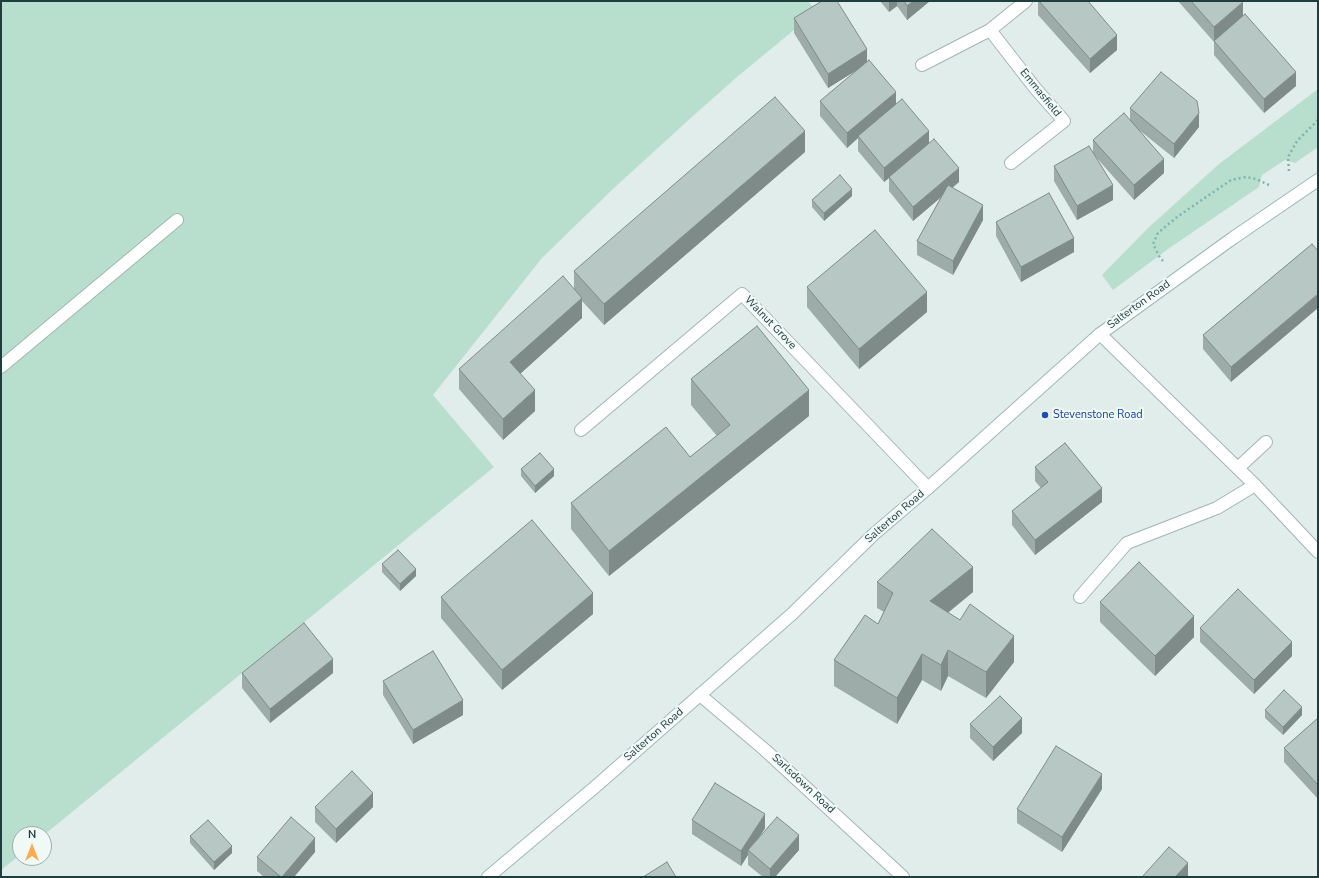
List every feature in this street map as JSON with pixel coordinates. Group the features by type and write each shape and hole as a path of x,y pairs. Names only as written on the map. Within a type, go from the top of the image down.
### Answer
{"street":[{"path":"922,65 990,30 1026,1"},
{"name":"Emmasfield","path":"990,30 1035,88 1064,121 1011,163"},
{"name":"Salterton Road","path":"488,877 595,787 792,614 874,534 928,488 1100,334 1233,238 1318,180"},
{"path":"1,367 177,220"},
{"name":"Walnut Grove","path":"581,430 742,294 928,488"},
{"path":"1100,334 1238,468 1318,552"},
{"path":"1238,468 1266,442"},
{"path":"1080,597 1127,544 1217,508 1255,485"},
{"name":"Sarlsdown Road","path":"700,695 765,750 903,877"}],"path":[{"path":"1289,171 1288,158 1297,141 1318,120"},
{"path":"1164,261 1159,256 1153,244 1158,233 1177,217 1231,180 1246,177 1256,179 1269,185"}],"green space":[{"path":"1,1 808,1 817,11 737,77 693,116 614,188 542,258 433,395 494,467 52,828 52,826 12,826 12,861 1,870"},
{"path":"1318,89 1318,147 1295,163 1285,160 1262,175 1259,187 1168,249 1113,290 1102,275 1148,228 1219,164"}],"building":[{"path":"822,1 837,1 867,49 828,74 794,18"},
{"path":"904,1 913,1 907,6"},
{"path":"1039,1 1088,1 1117,35 1090,59"},
{"path":"1191,1 1242,1 1243,2 1214,27"},
{"path":"1245,14 1296,72 1264,99 1214,41"},
{"path":"869,60 896,92 847,133 820,101"},
{"path":"1161,72 1197,101 1199,113 1174,144 1130,108"},
{"path":"775,97 805,131 604,304 574,271"},
{"path":"902,99 929,131 884,168 858,136"},
{"path":"1124,113 1164,159 1134,185 1093,140"},
{"path":"934,139 959,168 913,207 889,177"},
{"path":"1089,146 1113,185 1077,206 1054,166"},
{"path":"840,175 852,189 824,213 812,200"},
{"path":"948,185 983,205 953,261 917,241"},
{"path":"1049,193 1074,238 1021,267 996,222"},
{"path":"875,230 927,292 859,349 807,287"},
{"path":"1312,244 1318,251 1318,294 1231,367 1203,335"},
{"path":"563,276 582,298 510,362 535,390 503,419 459,369"},
{"path":"757,326 809,390 609,551 571,503 666,427 690,457 730,425 691,379"},
{"path":"1065,443 1102,488 1035,540 1012,511 1048,482 1035,467"},
{"path":"540,453 554,469 535,486 521,469"},
{"path":"532,520 593,593 502,670 441,597"},
{"path":"932,529 973,567 930,601 960,620 970,604 1014,636 986,672 948,650 941,665 922,654 897,698 834,660 865,615 878,624 893,593 877,582"},
{"path":"398,550 416,569 400,584 382,564"},
{"path":"1139,562 1194,616 1155,656 1100,602"},
{"path":"1238,589 1292,642 1254,680 1200,628"},
{"path":"304,623 333,659 270,709 242,673"},
{"path":"433,651 463,700 413,730 383,681"},
{"path":"1284,690 1302,707 1283,727 1265,710"},
{"path":"1000,696 1022,718 993,747 970,724"},
{"path":"1318,718 1318,785 1284,748"},
{"path":"1056,746 1102,774 1062,837 1017,809"},
{"path":"352,771 373,793 336,829 315,807"},
{"path":"715,783 765,814 741,851 692,820"},
{"path":"291,817 315,838 281,877 257,857"},
{"path":"777,817 799,835 770,869 748,850"},
{"path":"208,820 232,846 214,862 190,836"},
{"path":"1169,847 1188,863 1175,877 1142,877"},
{"path":"667,862 676,877 643,877"}],"place":[{"name":"Stevenstone Road","path":"1045,415"}]}
